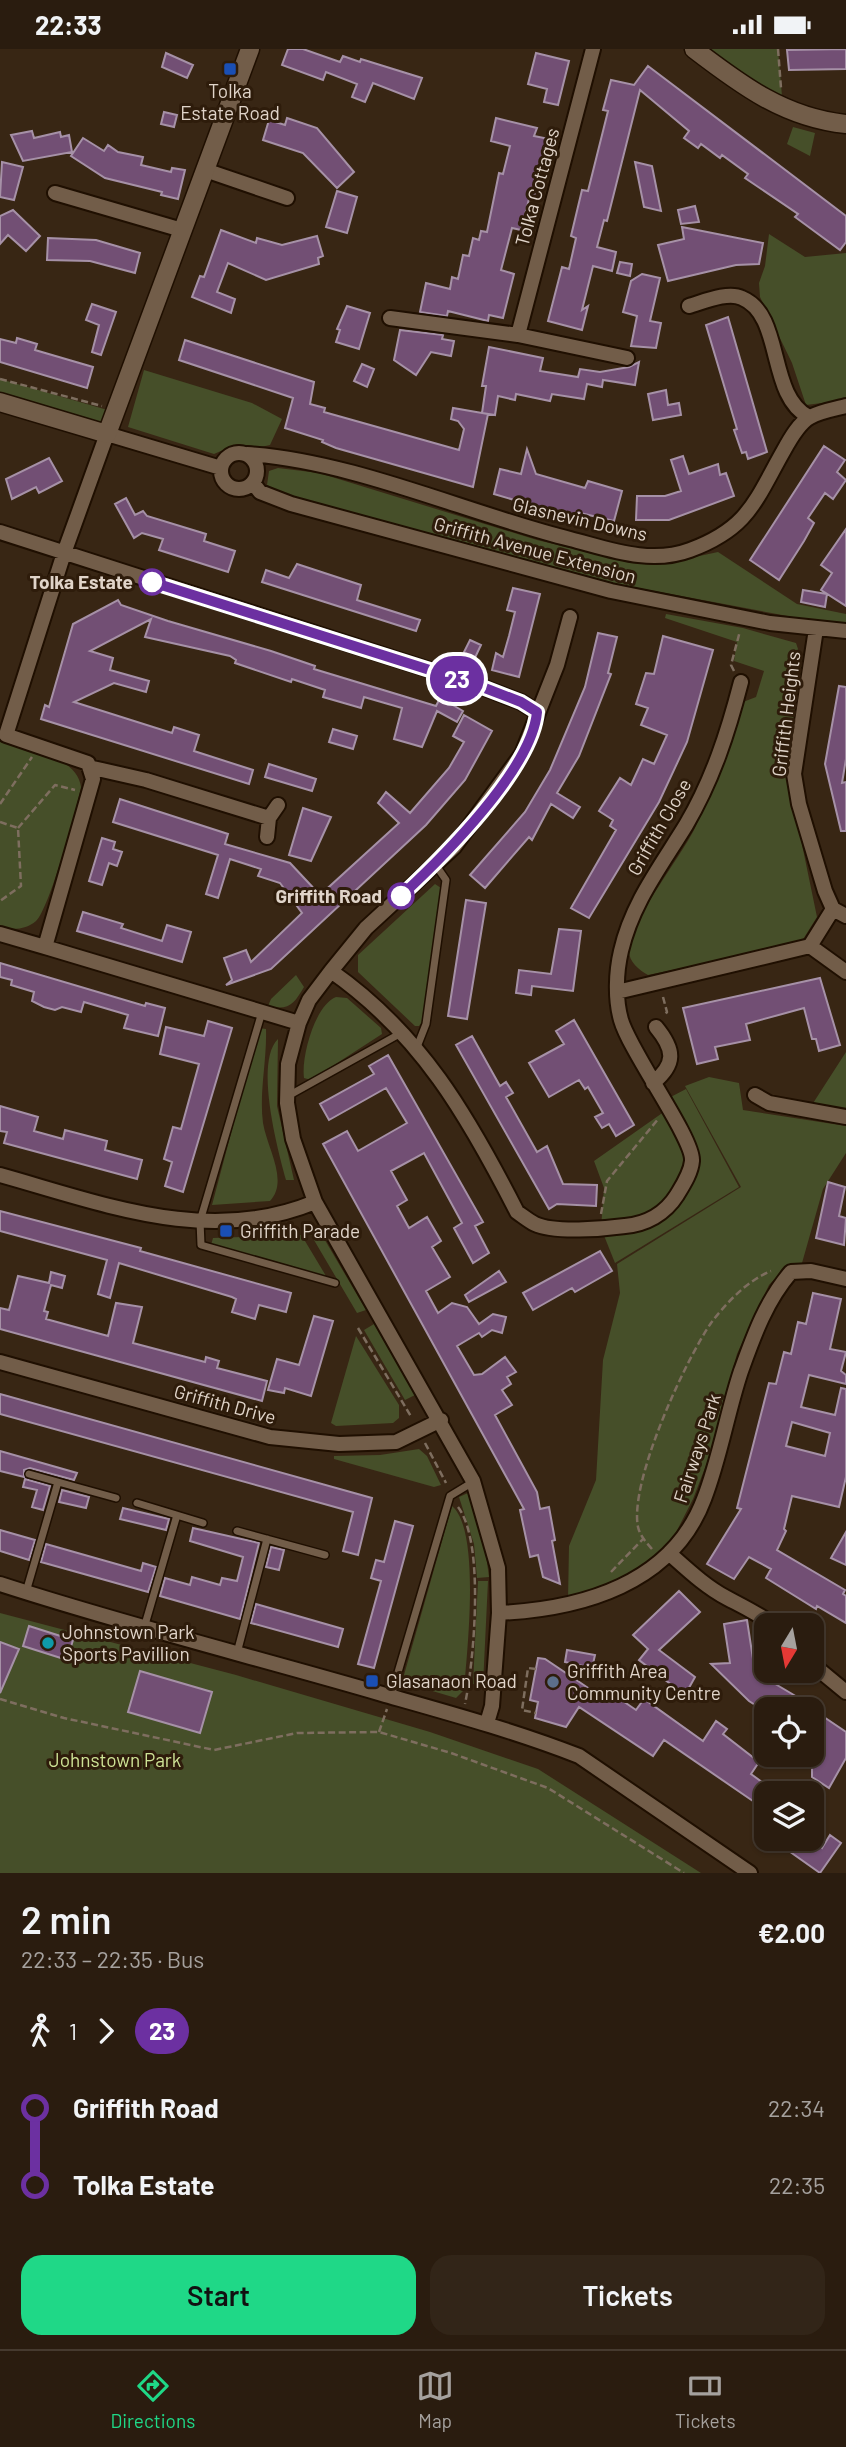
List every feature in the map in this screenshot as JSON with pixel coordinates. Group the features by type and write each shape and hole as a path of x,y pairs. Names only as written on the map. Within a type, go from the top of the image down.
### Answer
{"main road":[{"path":"0,402 107,434 250,49"},
{"path":"694,49 738,83 783,108 828,122 846,124"}],"street":[{"name":"Tolka Cottages","path":"517,335 593,49"},
{"path":"205,170 287,198"},
{"path":"55,193 183,230"},
{"path":"689,306 728,296 743,297 762,318 787,394 796,411 809,417 846,406"},
{"path":"390,318 517,335 627,358"},
{"name":"Glasnevin Downs","path":"247,454 343,471 538,531 641,557 686,552 724,537 754,506 792,437 809,417"},
{"path":"107,434 3,735 88,762 93,768 146,780 269,818"},
{"name":"Griffith Avenue Extension","path":"107,434 221,468 223,479 232,487 243,489 255,478"},
{"path":"221,468 231,454 247,454"},
{"name":"Griffith Avenue Extension","path":"247,454 255,461 255,478 260,492 312,511 611,591 743,617 846,631"},
{"path":"255,478 286,459"},
{"path":"0,532 477,685 521,702 537,712"},
{"path":"487,1723 492,1706 499,1613 498,1568 473,1481 441,1420 315,1202 293,1139 287,1097 288,1064 299,1023 310,1000 331,971 366,928 454,847 522,754 531,736 537,712 545,700 570,617"},
{"name":"Griffith Heights","path":"817,629 794,774 799,804 839,912"},
{"name":"Griffith Close","path":"671,1115 621,1020 617,992 620,954 628,924 643,893 687,823 723,750 741,682"},
{"path":"45,947 89,793 93,768"},
{"path":"267,837 269,818 278,804"},
{"path":"617,992 810,947 839,912"},
{"path":"0,934 299,1023"},
{"path":"810,947 846,972"},
{"path":"331,971 365,995 417,1047 499,1177 517,1212 537,1225 601,1228 645,1224 673,1202 685,1182 692,1160 688,1145 671,1115"},
{"path":"653,1083 670,1066 671,1056 666,1039 656,1027"},
{"path":"755,1095 769,1103 846,1117"},
{"path":"0,1175 144,1216 200,1221 281,1216 315,1202"},
{"path":"791,1272 811,1271 846,1279"},
{"name":"Fairways Park","path":"499,1613 544,1612 597,1598 637,1579 665,1558 704,1499 754,1334 775,1291 791,1272"},
{"name":"Griffith Drive","path":"0,1362 270,1437 339,1444 396,1442 441,1420"},
{"path":"665,1558 726,1598 758,1613"},
{"path":"0,1584 144,1628 487,1723 579,1756 750,1873"},
{"path":"824,1672 844,1686"}],"lane":[{"path":"417,1047 426,1024 446,880 435,864"},
{"path":"262,1012 200,1221 201,1245 335,1283"},
{"path":"287,1097 403,1032"},
{"path":"29,1474 116,1498"},
{"path":"391,1696 450,1496 473,1481"},
{"path":"26,1592 58,1482"},
{"path":"137,1503 203,1523"},
{"path":"144,1628 177,1515"},
{"path":"237,1531 325,1555"},
{"path":"237,1653 267,1539"}],"path":[{"path":"778,49 783,108"},
{"path":"0,379 116,409"},
{"path":"741,682 731,666 743,617"},
{"path":"0,804 39,746"},
{"path":"0,901 21,886 18,828 55,785 89,793"},
{"path":"0,822 18,828"},
{"path":"656,1027 667,1012 660,983"},
{"path":"601,1228 601,1205 607,1181 671,1115"},
{"path":"665,1558 643,1538 638,1517 645,1473 667,1412 703,1336 725,1306 754,1281 780,1268 791,1272"},
{"path":"358,1328 419,1431 450,1490 450,1496 462,1512 470,1537 474,1573 471,1660 463,1716"},
{"path":"605,1577 643,1538"},
{"path":"536,1669 528,1668 522,1710 536,1713"},
{"path":"379,1733 391,1696"},
{"path":"0,1699 64,1718 214,1750 297,1733 379,1733 451,1753 548,1789 684,1873"}],"green space":[{"path":"694,49 778,49 783,108"},
{"path":"793,127 815,133 810,156 787,144"},
{"path":"769,234 805,257 846,253 846,400 806,405 792,363 760,297 759,283 765,266"},
{"path":"144,370 252,403 282,419 270,445 261,447 237,444 214,454 128,427"},
{"path":"0,379 111,411 103,433 0,402"},
{"path":"278,468 319,473 537,540 632,563 657,565 718,552 797,604 846,614 846,627 612,583 287,495 267,485 269,471"},
{"path":"666,614 743,628 796,643 803,664 787,772 817,917 802,941 788,946 648,975 631,959 629,951 632,938 646,907 695,828 722,766 743,702 756,697 764,671 734,661 737,642 665,618"},
{"path":"0,742 36,751 60,761 77,776 81,787 55,879 42,913 36,921 19,929 0,927"},
{"path":"435,884 441,888 422,1022 415,1026 358,972 358,955"},
{"path":"296,975 304,987 294,1002 281,1008 268,1006 271,999"},
{"path":"336,997 347,998 381,1028 382,1034 311,1080 304,1078 307,1045 311,1033 322,1010"},
{"path":"259,1028 266,1029 262,1111 265,1133 277,1174 275,1193 270,1201 212,1205"},
{"path":"278,1039 277,1106 294,1180 286,1180 270,1107 268,1067 271,1050"},
{"path":"846,1052 846,1117 808,1111"},
{"path":"709,1077 739,1083 743,1110 846,1126 846,1153 823,1189 802,1263 786,1267 769,1285 755,1314 737,1354 708,1460 693,1499 667,1550 635,1576 568,1600 569,1546 596,1480 603,1360 620,1293 617,1264 741,1187 685,1086"},
{"path":"686,1089 739,1187 615,1263 601,1228 604,1188 594,1161 668,1109 663,1101"},
{"path":"319,1230 366,1310 357,1313 311,1235"},
{"path":"294,1231 302,1236 326,1276 211,1245 213,1238 266,1236"},
{"path":"374,1324 415,1395 405,1400 364,1330"},
{"path":"356,1336 399,1405 399,1418 393,1423 336,1426 331,1423"},
{"path":"419,1449 427,1456 441,1485 434,1487 334,1459 334,1456 380,1455"},
{"path":"468,1493 484,1540 489,1577 477,1578 474,1544 459,1497"},
{"path":"452,1506 461,1519 467,1540 470,1593 464,1690 456,1698 402,1682"},
{"path":"478,1581 488,1581 483,1685 473,1684"},
{"name":"Johnstown Park","path":"0,1613 236,1675 430,1732 538,1769 701,1873 0,1873"}],"building":[{"path":"288,49 303,49 340,62 343,56 360,62 361,59 422,78 414,99 373,83 365,102 352,97 357,84 326,72 323,80 282,65"},
{"path":"846,49 846,69 789,70 787,50"},
{"path":"166,53 193,65 187,78 162,67"},
{"path":"536,53 569,61 558,105 544,102 547,89 528,84"},
{"path":"648,66 846,216 846,242 840,250 795,217 798,214 745,178 748,174 722,155 720,158 701,144 698,148 684,138 689,131 640,90 607,221 604,220 597,247 616,252 612,271 593,266 582,310 588,306 582,330 548,321 562,267 569,269 576,238 571,236 582,190 588,191 608,111 603,110 611,80 634,85"},
{"path":"164,112 177,115 174,127 161,124"},
{"path":"287,118 317,128 354,172 337,188 303,153 263,140 269,120 285,125"},
{"path":"496,118 537,128 534,136 549,139 533,200 529,199 521,230 512,228 501,270 514,274 503,318 489,315 488,321 448,311 447,316 420,312 426,283 450,289 452,277 458,279 463,255 469,256 473,238 479,240 481,231 487,232 499,173 503,174 510,146 491,141"},
{"path":"32,131 34,138 60,132 61,137 69,135 72,152 23,161 11,135"},
{"path":"83,138 104,151 108,145 118,152 143,157 141,165 171,172 172,168 185,170 178,199 161,195 162,192 105,178 71,156"},
{"path":"2,162 23,167 14,200 0,197"},
{"path":"635,162 652,166 661,211 644,207"},
{"path":"337,191 357,197 347,233 326,227"},
{"path":"695,206 699,222 681,224 678,210"},
{"path":"13,210 40,236 26,251 8,235 0,244 0,216"},
{"path":"682,227 763,243 759,264 736,265 668,281 658,245 684,239"},
{"path":"221,230 256,243 257,238 282,245 317,236 323,256 318,258 319,264 266,280 228,263 217,292 235,299 231,313 192,297 200,276 204,277"},
{"path":"48,238 96,240 140,253 135,273 90,261 47,260"},
{"path":"620,262 632,264 630,276 617,273"},
{"path":"642,274 660,278 650,321 661,323 656,348 631,346 637,316 623,312 631,281"},
{"path":"92,304 116,312 101,355 92,352 99,325 86,320"},
{"path":"347,306 370,313 359,349 336,342 340,330 337,329"},
{"path":"728,317 767,452 748,459 746,452 742,453 734,430 737,429 706,325"},
{"path":"400,330 443,335 442,339 454,341 451,356 431,352 416,375 394,360"},
{"path":"17,338 37,344 35,350 93,367 87,388 0,362 0,339 16,343"},
{"path":"185,340 314,382 310,404 325,408 324,412 459,450 464,429 458,421 451,419 453,408 488,414 473,487 336,448 322,442 323,440 285,428 293,398 179,360"},
{"path":"489,347 543,358 540,371 578,377 580,369 600,372 629,367 639,362 635,385 603,380 602,387 587,384 584,399 552,394 550,401 516,394 515,400 498,396 495,415 482,413 486,386 482,386"},
{"path":"362,364 374,369 367,387 354,381"},
{"path":"666,390 668,405 679,403 681,415 653,420 648,394"},
{"path":"824,446 845,460 837,472 846,480 833,499 825,493 808,518 814,523 779,580 750,560"},
{"path":"527,449 536,474 585,488 588,481 622,491 614,521 576,512 575,516 548,510 494,494 500,469 521,474"},
{"path":"683,456 689,474 718,464 720,475 726,473 734,496 669,520 636,520 637,496 665,496 681,491 671,460"},
{"path":"49,458 62,481 39,493 36,487 12,499 6,479"},
{"path":"126,498 135,515 143,511 147,516 206,534 204,541 235,551 228,572 159,550 163,539 142,533 134,538 115,504"},
{"path":"846,529 846,606 821,590 832,573 821,565"},
{"path":"297,564 361,585 357,600 420,620 416,631 262,582 266,570 289,578"},
{"path":"513,588 540,594 519,677 492,670 496,653 503,657 509,636 515,612 507,610"},
{"path":"803,590 827,594 825,607 801,602"},
{"path":"118,600 121,605 168,621 271,651 315,666 314,669 436,706 442,694 454,699 451,704 463,711 457,722 437,711 422,747 394,739 402,708 364,697 361,708 323,697 325,690 292,679 291,682 235,663 236,660 230,656 145,637 151,619 90,651 113,658 110,670 149,681 146,692 114,683 74,702 172,733 174,727 199,735 194,751 253,770 249,784 41,719 45,705 49,707 73,624"},
{"path":"598,633 617,637 608,673 611,674 579,756 557,793 580,807 573,818 551,804 532,840 529,837 485,888 470,875 525,812 550,770 585,687"},
{"path":"663,636 713,650 687,742 659,802 589,918 571,908 616,830 610,826 613,820 599,811 620,778 631,785 643,759 654,764 667,735 641,725 648,708 636,704 646,673 654,674"},
{"path":"470,640 481,645 471,666 460,660"},
{"path":"839,686 846,687 846,759 842,783 846,782 846,831 841,831 825,764"},
{"path":"464,715 492,731 465,780 426,825 271,969 226,985 232,980 224,958 246,950 251,962 302,913 280,883 258,876 261,869 230,859 218,898 206,894 218,855 113,822 120,799 228,834 225,844 290,863 320,895 399,823 378,803 386,792 410,813 449,768 464,742 453,736"},
{"path":"333,729 357,736 353,749 329,742"},
{"path":"269,764 316,779 312,791 265,777"},
{"path":"303,808 331,817 311,861 289,855"},
{"path":"102,838 115,842 113,849 122,852 117,866 109,863 102,885 89,881"},
{"path":"466,900 486,903 467,1019 448,1016"},
{"path":"83,912 123,924 121,928 162,941 167,925 191,932 182,962 77,931"},
{"path":"559,929 581,931 573,991 532,986 531,995 516,993 519,970 551,974"},
{"path":"0,963 145,1006 146,1003 165,1008 158,1036 124,1028 128,1015 84,1002 81,1012 62,1007 55,1010 44,1007 32,1001 34,992 11,985 12,980 0,977"},
{"path":"820,978 840,1045 819,1051 816,1039 812,1039 804,1008 746,1024 750,1040 715,1047 718,1059 697,1064 683,1008"},
{"path":"574,1020 634,1125 616,1136 609,1124 602,1128 595,1117 603,1113 588,1087 585,1089 579,1080 549,1097 529,1063 564,1044 556,1031"},
{"path":"208,1021 232,1028 183,1192 165,1186 172,1162 164,1159 173,1127 181,1129 199,1064 160,1054 166,1027 204,1036"},
{"path":"472,1036 500,1086 506,1082 513,1093 506,1097 537,1152 547,1146 563,1184 597,1185 596,1206 557,1204 549,1209 456,1045"},
{"path":"388,1055 483,1222 475,1226 489,1253 473,1263 454,1228 462,1223 424,1153 391,1171 407,1200 397,1206 409,1228 427,1217 441,1241 432,1247 450,1277 426,1291 438,1313 452,1303 467,1307 479,1324 493,1314 506,1317 502,1333 492,1330 482,1337 479,1333 457,1346 474,1375 482,1374 505,1357 516,1372 507,1377 511,1384 502,1390 512,1405 495,1415 537,1492 540,1509 549,1507 560,1584 543,1577 538,1555 530,1557 520,1510 524,1509 323,1144 347,1131 358,1151 407,1123 386,1088 329,1120 320,1104 374,1074 369,1066"},
{"path":"0,1106 38,1117 34,1131 63,1139 65,1130 107,1141 105,1150 142,1160 137,1179 4,1143 7,1132 0,1131"},
{"path":"828,1182 845,1187 839,1216 846,1218 844,1245 816,1238"},
{"path":"0,1211 141,1248 140,1251 291,1293 286,1312 259,1305 255,1319 232,1312 236,1299 232,1297 119,1263 110,1298 98,1294 107,1260 0,1231"},
{"path":"600,1251 612,1271 575,1292 572,1288 533,1310 523,1293"},
{"path":"499,1271 506,1282 469,1302 465,1295"},
{"path":"51,1272 65,1276 62,1288 51,1285 44,1311 48,1312 46,1319 108,1336 116,1303 142,1307 133,1343 205,1362 206,1357 219,1361 217,1368 267,1381 262,1401 0,1329 0,1308 9,1310 18,1276 49,1283"},
{"path":"813,1293 841,1299 830,1349 846,1352 841,1371 846,1375 846,1384 809,1375 801,1407 835,1415 841,1388 846,1389 846,1477 839,1507 792,1496 784,1529 786,1531 777,1550 845,1590 843,1594 846,1596 846,1623 817,1606 816,1609 766,1578 771,1569 749,1557 734,1579 707,1564 741,1509 737,1508 769,1383 776,1384 784,1352 791,1354 798,1322 806,1324","holes":["792,1422 830,1433 825,1456 786,1446"]},
{"path":"314,1316 333,1321 311,1396 285,1388 284,1393 268,1390 277,1359 299,1365"},
{"path":"0,1394 372,1498 358,1555 343,1551 353,1512 0,1414"},
{"path":"0,1451 77,1473 74,1480 30,1468 24,1470 24,1477 0,1471"},
{"path":"25,1479 50,1486 43,1510 32,1507 37,1490 23,1487"},
{"path":"62,1490 89,1497 86,1508 59,1502"},
{"path":"123,1508 169,1519 166,1530 120,1519"},
{"path":"395,1521 413,1526 374,1668 358,1664 381,1581 371,1578 376,1560 384,1562"},
{"path":"193,1528 259,1543 240,1619 160,1596 165,1578 190,1585 192,1577 220,1585 222,1578 237,1581 243,1557 190,1541"},
{"path":"0,1530 35,1540 29,1560 0,1551"},
{"path":"846,1532 846,1565 831,1558"},
{"path":"46,1544 141,1571 143,1563 156,1567 148,1592 41,1562"},
{"path":"271,1547 284,1550 279,1570 266,1567"},
{"path":"679,1591 700,1612 659,1650 695,1677 685,1695 639,1660 648,1649 633,1635"},
{"path":"256,1604 343,1629 338,1647 251,1623"},
{"path":"747,1620 754,1683 774,1683 797,1697 754,1697 754,1704 711,1664 730,1663 724,1624"},
{"name":"Johnstown Park Sports Pavillion","path":"29,1626 73,1640 67,1660 23,1646"},
{"path":"0,1642 19,1649 0,1693"},
{"path":"567,1650 595,1655 592,1668 565,1662"},
{"path":"538,1658 545,1659 609,1702 614,1695 636,1710 644,1699 703,1741 716,1721 727,1729 723,1734 754,1758 756,1767 751,1774 761,1781 754,1781 754,1802 664,1740 653,1756 579,1707 566,1727 535,1718 538,1702 530,1700"},
{"path":"140,1671 212,1692 200,1733 128,1712"},
{"path":"824,1717 846,1732 846,1758 829,1788 824,1785 824,1781 812,1777 812,1767 824,1767"},
{"path":"830,1835 841,1843 820,1873 789,1851 824,1851 824,1845"}],"bus line":[{"name":"23","path":"152,582 413,667 477,685 521,702 537,712 531,736 522,754 480,813 454,847 401,896"}],"place":[{"name":"Tolka Estate Road","path":"230,69"},
{"name":"Tolka Estate","path":"152,582"},
{"name":"Griffith Road","path":"401,896"},
{"name":"Griffith Parade","path":"226,1231"},
{"name":"Johnstown Park Sports Pavillion","path":"48,1643"},
{"name":"Glasanaon Road","path":"372,1681"},
{"name":"Griffith Area Community Centre","path":"553,1682"}]}
